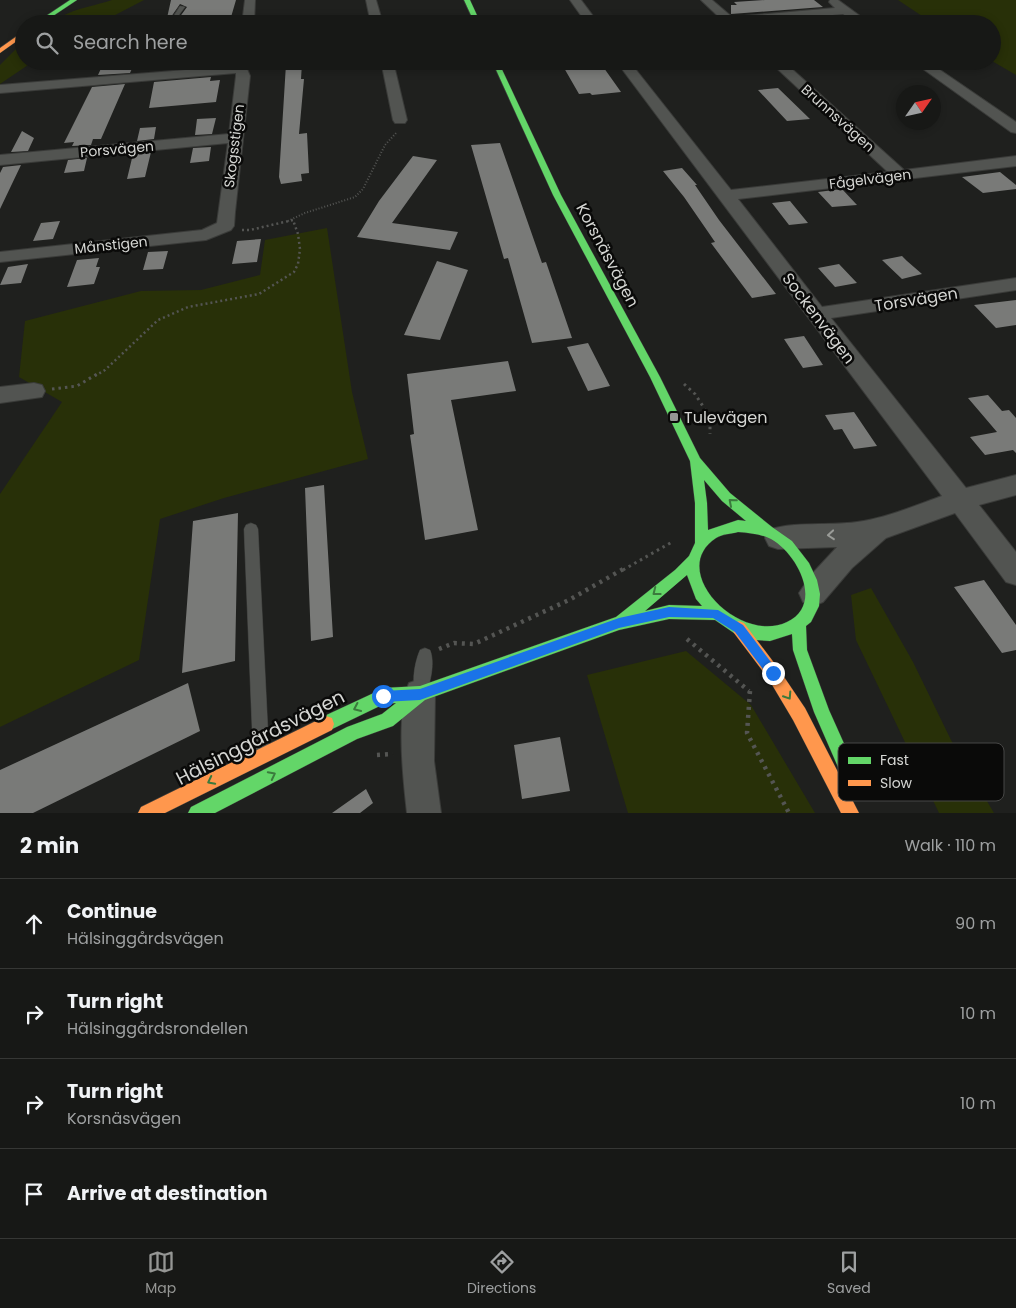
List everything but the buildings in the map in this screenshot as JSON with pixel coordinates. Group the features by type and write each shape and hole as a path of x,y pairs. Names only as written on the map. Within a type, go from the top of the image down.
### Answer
{"street":[{"path":"51,15 74,0"},
{"path":"249,15 250,0"},
{"path":"371,0 375,15"},
{"path":"467,0 474,15"},
{"path":"575,0 586,15"},
{"path":"706,0 723,15"},
{"path":"831,0 852,15"},
{"path":"798,15 845,10"},
{"path":"2,48 15,39"},
{"path":"0,89 192,70"},
{"name":"Skogsstigen","path":"221,229 225,226 242,70"},
{"path":"390,70 400,120"},
{"name":"Korsnäsvägen","path":"499,70 558,195 655,377 696,461 726,497 773,535"},
{"name":"Sockenvägen","path":"629,70 1016,573"},
{"name":"Brunnsvägen","path":"785,70 902,175"},
{"path":"931,70 1016,130"},
{"name":"Porsvägen","path":"0,160 235,138"},
{"name":"Fågelvägen","path":"725,196 1016,162"},
{"name":"Månstigen","path":"0,257 206,235 221,229"},
{"name":"Torsvägen","path":"816,314 1016,284"},
{"path":"0,395 34,391"},
{"name":"Korsnäsvägen","path":"696,461 701,502 701,542"},
{"path":"773,535 791,548 802,560 808,571 813,593 812,604 807,614 799,623 786,630 771,633 755,633 739,628 715,613 706,604 696,588 692,572 692,561 695,551 701,542 717,530 728,527 748,527 773,535 807,537 879,529 987,491 1016,485"},
{"path":"813,593 832,568 853,547 879,529"},
{"name":"Hälsinggårdsvägen","path":"619,623 680,574 692,561"},
{"name":"Hälsinggårdsvägen","path":"147,813 383,696 420,694 619,623 669,612 715,613"},
{"path":"799,623 800,650 822,712 838,748"},
{"path":"739,628 773,673 799,714 838,790"},
{"path":"420,694 418,761 424,813"},
{"name":"Hälsinggårdsvägen","path":"197,813 353,734 387,720 420,694"},
{"path":"844,801 850,813"}],"lane":[{"path":"176,15 182,7"},
{"path":"251,528 261,756"},
{"path":"420,694 426,655"}],"path":[{"path":"221,229 250,230 293,220 305,213 355,197 363,189 386,145 400,130 400,120"},
{"path":"34,391 77,386 105,370 158,320 188,307 259,294 294,272 298,264 300,249 298,234 293,220"},
{"path":"677,378 695,394 710,417 710,438"},
{"path":"426,655 454,643 474,644 569,600 676,540"},
{"path":"683,636 756,697"},
{"path":"750,691 747,733 789,813"}],"green space":[{"path":"112,0 144,0 115,15 64,15 72,11"},
{"path":"898,0 1016,0 1016,75 1001,66 1001,15 920,15"},
{"path":"15,50 15,70 21,70 0,84 0,65"},
{"path":"327,228 352,392 368,459 224,498 160,519 139,660 0,727 0,494 62,402 19,377 25,321 141,291 201,290 260,275 265,240"},
{"path":"871,588 913,662 953,743 905,743 856,640 851,595"},
{"path":"686,651 751,705 815,813 628,813 587,675"},
{"path":"933,801 987,801 994,813 939,813"}],"traffic: fast":[{"path":"51,15 74,0"},
{"path":"467,0 474,15"},
{"path":"499,70 557,195 655,377 696,461 726,497 769,533"},
{"path":"696,461 701,503 701,542"},
{"path":"738,526 759,529 774,534 797,555 804,567 810,580 813,594 812,606 806,617 795,626 770,634 755,633 740,628 712,608 701,594 695,580 693,564 698,550 712,534 738,526"},
{"path":"622,620 680,574 692,561"},
{"path":"326,724 383,696 420,694 619,623 669,612 715,613"},
{"path":"799,623 800,650 822,712 838,748"},
{"path":"197,813 353,733 387,720 420,694"}],"traffic: slow":[{"path":"0,51 15,40"},
{"path":"739,628 773,673 799,714 838,790"},
{"path":"147,813 326,724"},
{"path":"844,801 850,813"}],"place":[{"name":"Tulevägen","path":"674,417"}],"route":[{"path":"383,696 420,694 619,623 669,612 715,613 739,628 773,673"}]}
